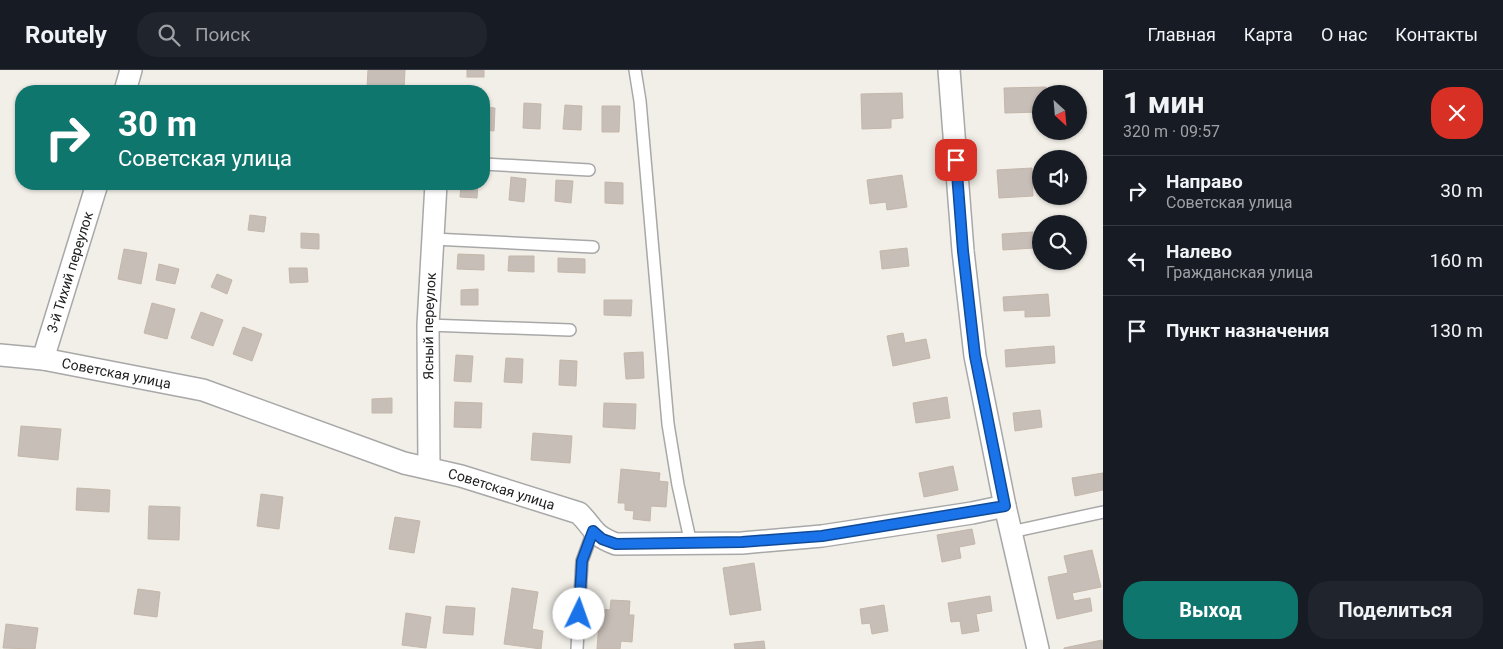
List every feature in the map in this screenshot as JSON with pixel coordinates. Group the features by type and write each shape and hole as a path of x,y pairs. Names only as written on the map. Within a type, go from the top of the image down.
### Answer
{"street":[{"path":"127,85 131,70"},
{"path":"949,70 963,251 975,356 1005,506 1038,649"},
{"name":"3-й Тихий переулок","path":"43,359 94,190"},
{"name":"Ясный переулок","path":"429,468 428,325 436,190"},
{"name":"Советская улица","path":"0,354 43,359 203,390 404,463 462,476 579,512 593,531 602,539 616,544 691,544 822,536 1005,506"}],"lane":[{"path":"636,70 668,424 691,544"},
{"path":"490,164 589,170"},
{"path":"433,239 593,247"},
{"path":"428,325 570,330"},
{"path":"1011,532 1103,512"},
{"path":"577,649 582,561 593,531"}],"building":[{"path":"368,70 405,70 404,85 367,85"},
{"path":"467,70 484,70 484,77 467,77"},
{"path":"1032,87 1032,112 1005,113 1004,88"},
{"path":"902,93 903,118 891,119 891,128 862,129 861,94"},
{"path":"524,103 541,104 540,129 523,128"},
{"path":"565,105 582,106 581,130 563,129"},
{"path":"602,106 620,106 619,132 602,132"},
{"path":"490,108 495,108 494,131 490,131"},
{"path":"1032,168 1032,196 999,198 997,170"},
{"path":"902,175 907,207 887,210 886,202 870,204 867,180"},
{"path":"511,177 526,179 524,202 509,200"},
{"path":"556,180 573,181 571,203 555,201"},
{"path":"605,182 623,183 623,204 605,203"},
{"path":"461,190 478,190 477,198 460,197"},
{"path":"250,215 266,217 264,232 248,230"},
{"path":"1032,232 1032,248 1003,250 1002,234"},
{"path":"301,233 319,234 319,249 301,248"},
{"path":"907,248 909,266 882,269 880,251"},
{"path":"124,249 147,253 141,284 118,279"},
{"path":"458,254 484,255 484,270 457,269"},
{"path":"509,256 534,256 534,272 508,271"},
{"path":"558,258 585,259 585,273 558,272"},
{"path":"159,264 179,269 175,284 156,280"},
{"path":"289,268 307,268 308,282 290,283"},
{"path":"217,274 232,280 227,294 211,287"},
{"path":"478,289 478,305 461,305 461,290"},
{"path":"1048,294 1050,316 1025,317 1025,310 1004,311 1003,297"},
{"path":"604,300 632,300 631,316 604,315"},
{"path":"152,303 175,309 167,339 144,333"},
{"path":"201,312 223,320 213,346 191,338"},
{"path":"243,327 262,334 252,361 233,354"},
{"path":"903,333 905,343 926,339 930,358 893,366 887,336"},
{"path":"1054,346 1055,363 1006,367 1005,350"},
{"path":"643,352 644,378 626,379 624,353"},
{"path":"456,355 473,356 471,382 454,381"},
{"path":"506,358 523,359 522,383 504,382"},
{"path":"560,360 577,361 576,386 559,385"},
{"path":"947,397 950,418 916,423 913,403"},
{"path":"392,398 392,413 372,413 372,399"},
{"path":"455,402 482,403 481,428 454,427"},
{"path":"604,403 636,404 635,429 603,427"},
{"path":"1040,410 1042,427 1015,431 1013,413"},
{"path":"21,426 61,429 58,460 18,456"},
{"path":"533,433 572,436 570,463 531,460"},
{"path":"953,466 958,490 924,497 919,473"},
{"path":"621,469 660,473 659,481 668,482 666,507 651,506 650,521 633,519 634,511 625,510 625,503 618,503"},
{"path":"1103,473 1103,490 1075,496 1072,478"},
{"path":"77,488 110,490 109,512 76,510"},
{"path":"261,494 283,497 279,529 257,526"},
{"path":"149,506 180,507 179,540 148,539"},
{"path":"395,517 420,521 414,553 389,549"},
{"path":"972,529 975,544 959,547 961,558 942,562 937,535"},
{"path":"1092,550 1101,587 1072,593 1074,601 1090,598 1092,611 1057,619 1048,577 1068,573 1064,556"},
{"path":"754,563 761,610 730,615 723,568"},
{"path":"512,588 538,592 532,629 543,631 541,649 504,644"},
{"path":"138,589 160,592 157,617 134,614"},
{"path":"990,596 992,611 976,614 979,631 962,634 960,621 951,622 948,603"},
{"path":"611,600 630,601 629,615 634,615 632,642 621,641 620,649 597,649 600,609 610,610"},
{"path":"884,605 888,631 872,634 870,623 862,624 860,609"},
{"path":"446,606 475,608 473,635 443,633"},
{"path":"406,613 431,617 426,648 402,645"},
{"path":"6,624 38,628 35,649 3,648"},
{"path":"1102,640 1103,649 1064,649 1064,648"},
{"path":"764,641 765,649 735,649 734,644"}],"route":[{"path":"579,614 582,561 593,531 602,539 616,544 742,542 822,536 1005,506 975,356 963,251 956,160"}]}
